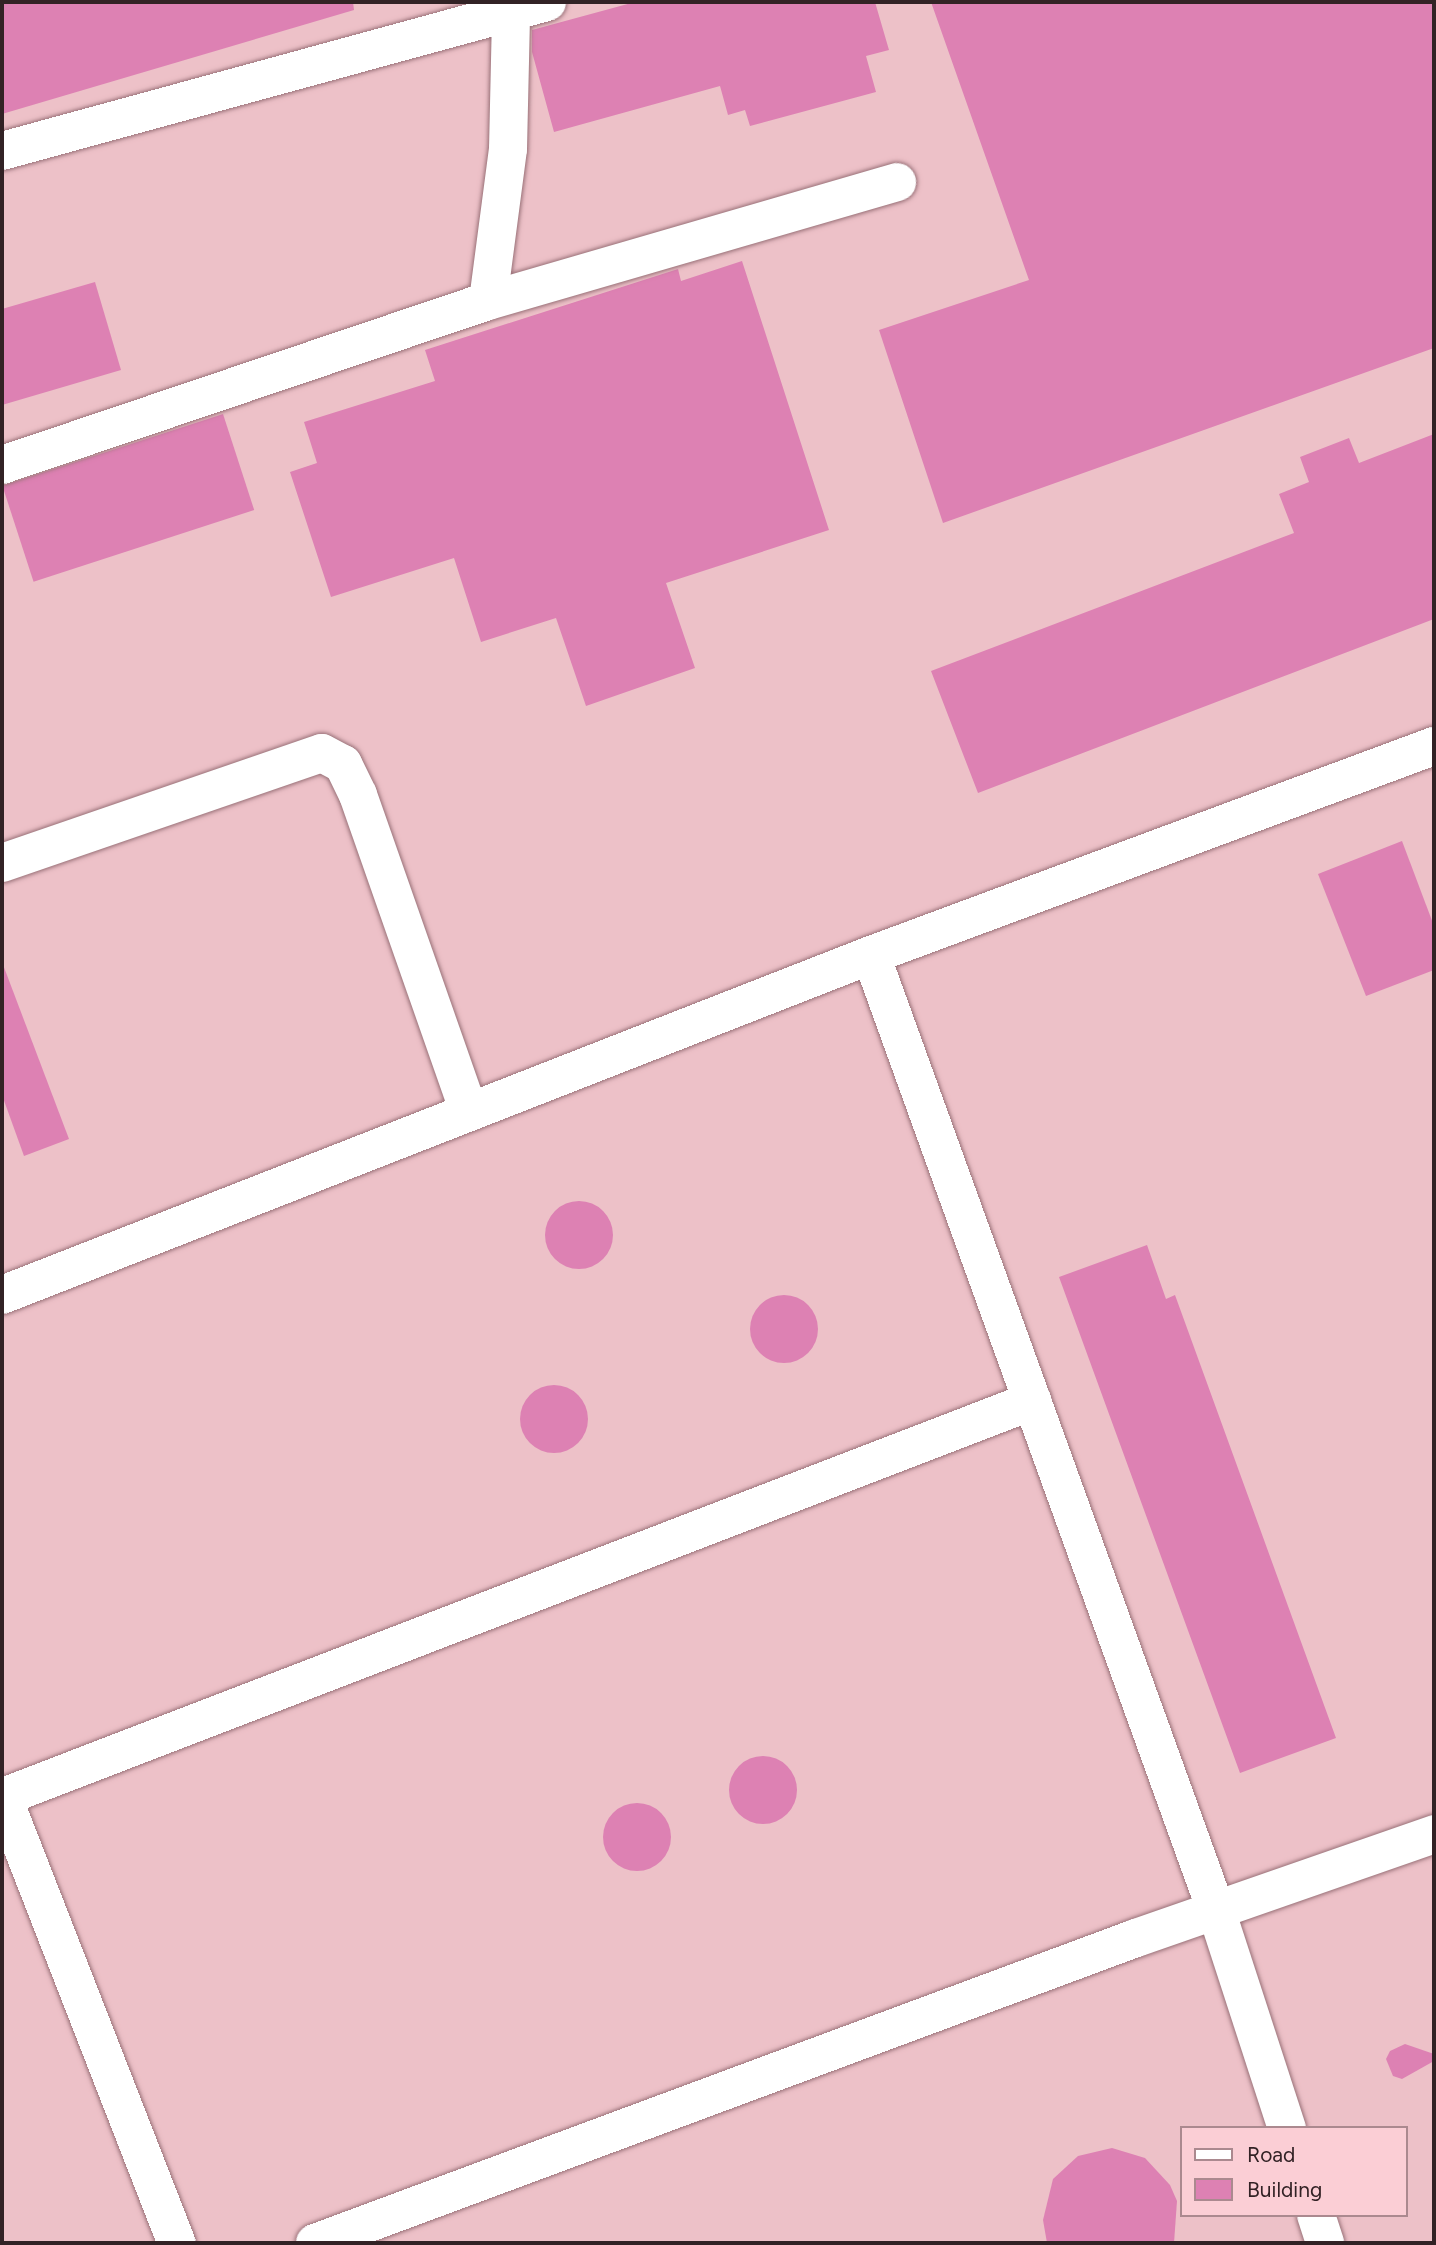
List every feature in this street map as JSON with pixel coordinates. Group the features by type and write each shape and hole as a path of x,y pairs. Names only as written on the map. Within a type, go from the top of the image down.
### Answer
{"lane":[{"path":"2,151 547,2"},
{"path":"488,301 508,149 511,12"},
{"path":"2,465 488,301 897,182"},
{"path":"2,1295 871,955 1432,752"},
{"path":"2,863 322,753 343,764 358,795 469,1112"},
{"path":"871,955 1216,1910 1286,2126"},
{"path":"177,2243 2,1796 1032,1401"},
{"path":"315,2243 1216,1910 1434,1834"},
{"path":"1317,2217 1325,2243"}],"building":[{"path":"2,2 353,2 354,10 2,114"},
{"path":"635,2 875,2 889,50 866,56 876,92 750,126 745,110 728,115 720,86 554,132 532,52 532,30"},
{"path":"931,2 1434,2 1434,348 943,523 879,330 1029,280"},
{"path":"742,261 829,530 666,583 695,668 586,706 556,618 481,642 454,558 331,597 290,472 317,463 304,422 435,381 425,350 678,269 681,281"},
{"path":"95,282 121,370 2,405 2,309"},
{"path":"223,414 254,510 34,582 2,486"},
{"path":"1434,434 1434,619 978,793 931,671 1294,533 1279,494 1309,482 1300,457 1349,438 1359,463"},
{"path":"1402,841 1434,926 1434,970 1366,996 1318,874"},
{"path":"2,962 69,1139 24,1156 2,1095"},
{"path":"579,1201 592,1204 603,1211 610,1222 613,1235 610,1248 603,1259 592,1266 579,1269 566,1266 555,1259 548,1248 545,1235 548,1222 555,1211 566,1204"},
{"path":"1147,1245 1166,1299 1175,1295 1336,1738 1240,1773 1059,1277"},
{"path":"784,1295 797,1298 808,1305 815,1316 818,1329 815,1342 808,1353 797,1360 784,1363 771,1360 760,1353 753,1342 750,1329 753,1316 760,1305 771,1298"},
{"path":"554,1385 567,1388 578,1395 585,1406 588,1419 585,1432 578,1443 567,1450 554,1453 541,1450 530,1443 523,1432 520,1419 523,1406 530,1395 541,1388"},
{"path":"763,1756 776,1759 787,1766 794,1777 797,1790 794,1803 787,1814 776,1821 763,1824 750,1821 739,1814 732,1803 729,1790 732,1777 739,1766 750,1759"},
{"path":"637,1803 650,1806 661,1813 668,1824 671,1837 668,1850 661,1861 650,1868 637,1871 624,1868 613,1861 606,1850 603,1837 606,1824 613,1813 624,1806"},
{"path":"1405,2044 1434,2054 1434,2061 1402,2079 1393,2076 1386,2059 1390,2051"},
{"path":"1112,2148 1145,2158 1170,2185 1177,2201 1174,2243 1047,2243 1043,2220 1053,2179 1078,2156"}]}
